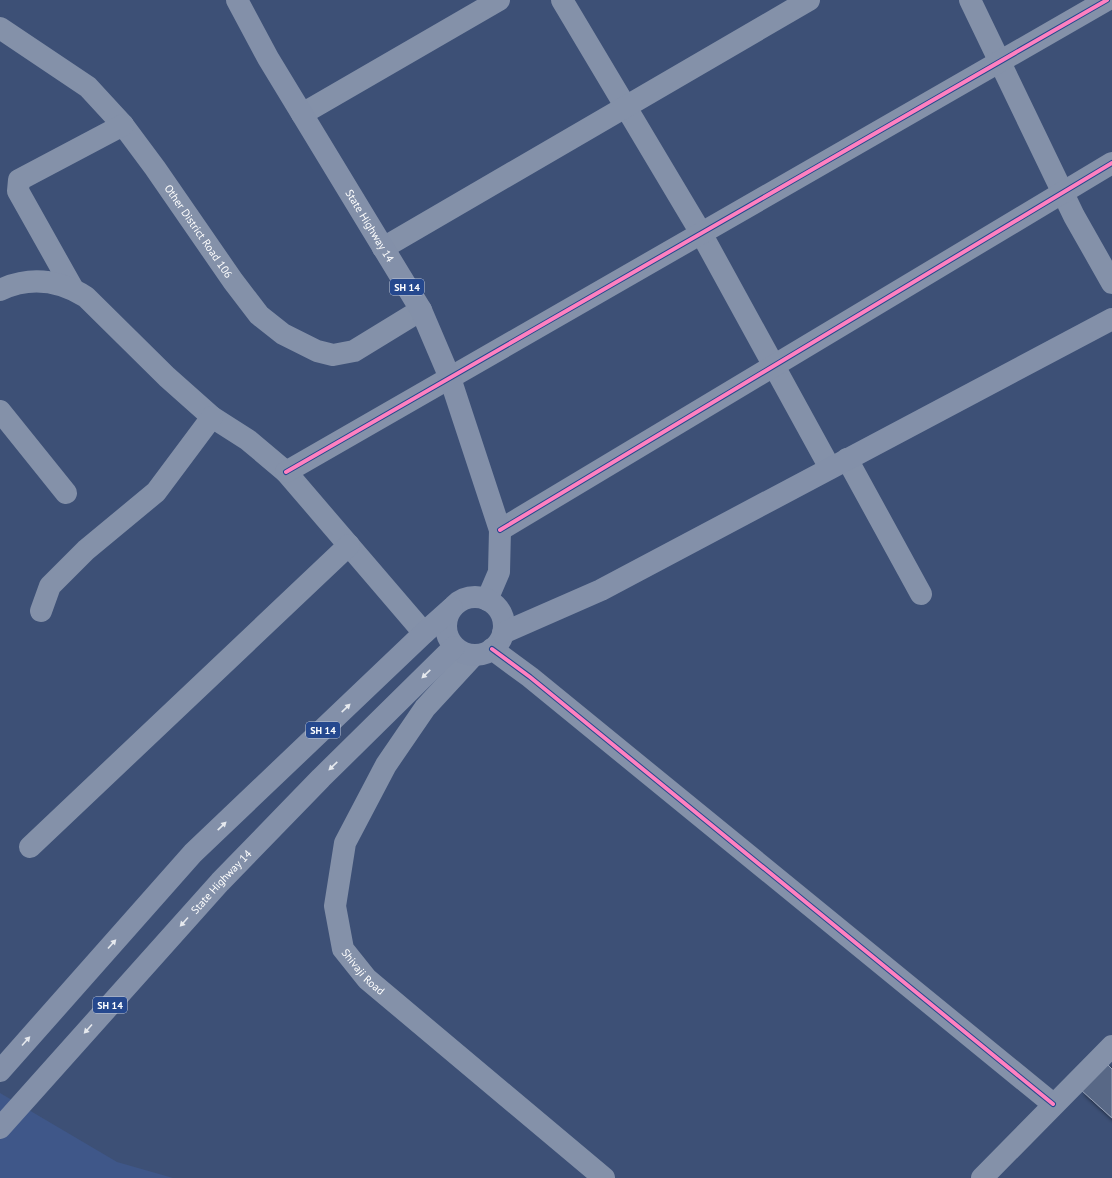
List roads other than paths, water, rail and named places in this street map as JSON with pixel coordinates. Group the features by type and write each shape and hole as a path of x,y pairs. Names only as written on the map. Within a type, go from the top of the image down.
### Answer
{"main road":[{"name":"State Highway 14","path":"237,0 268,58 421,310 450,378 500,530 499,572 487,600"},
{"path":"481,646 601,590 1112,319"},
{"path":"478,597 487,600 496,606 501,614 481,646 446,628 452,608 468,598 478,597"},
{"name":"SH 14","path":"0,1071 193,853 452,608"},
{"name":"State Highway 14","path":"0,1128 220,882 321,778 481,646"}],"street":[{"path":"302,114 499,0"},
{"path":"562,0 702,233 775,364 921,594"},
{"path":"384,248 809,0"},
{"path":"970,0 1001,61 1074,216 1112,283"},
{"path":"286,472 1107,0"},
{"name":"Other District Road 106","path":"0,28 88,87 123,125 259,315 283,334 317,351 333,355 354,351 421,310"},
{"path":"73,289 18,191 17,185 19,180 123,125"},
{"path":"500,530 1062,191 1112,163"},
{"path":"0,290 10,286 35,281 57,283 73,289 86,297 168,377 212,416 248,440 286,472 424,633"},
{"path":"0,411 66,493"},
{"path":"41,611 50,586 86,550 156,492 212,416"},
{"path":"30,847 349,545"},
{"path":"481,646 536,682 1054,1104"},
{"name":"Shivaji Road","path":"481,646 425,708 386,765 345,843 335,906 342,949 367,979 604,1178"},
{"path":"982,1178 1112,1046"}],"water":[{"path":"0,1093 117,1162 173,1178 0,1178"}]}
